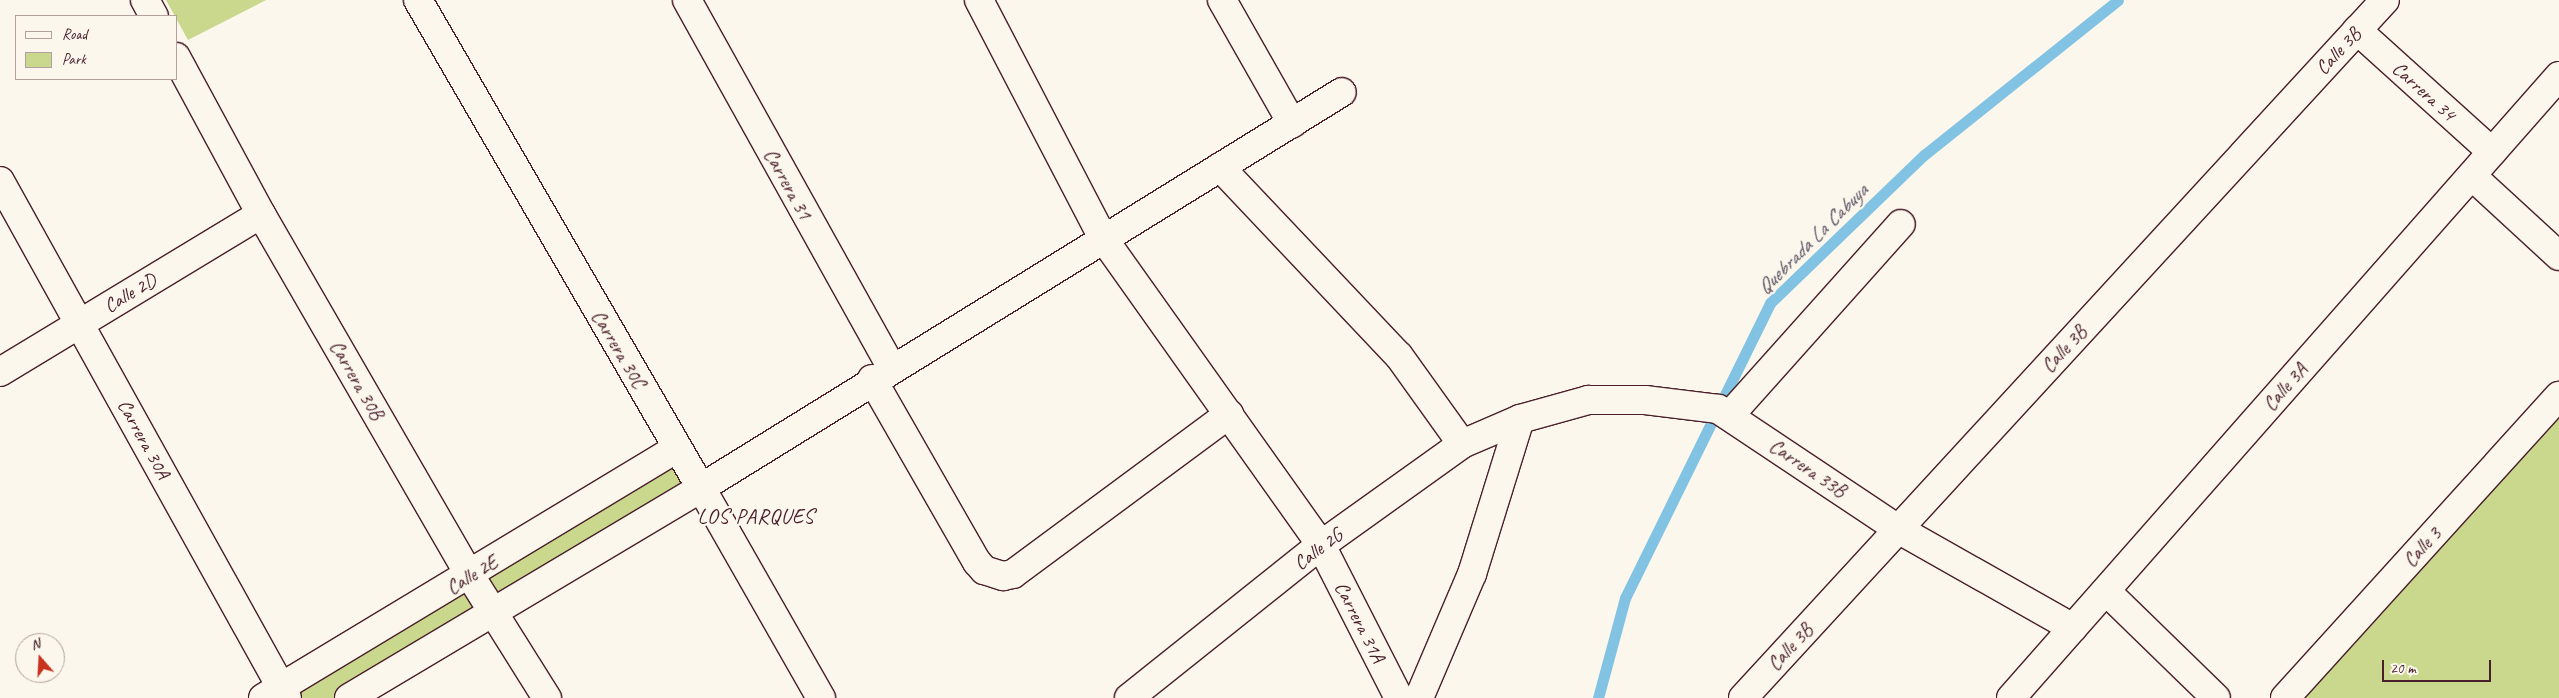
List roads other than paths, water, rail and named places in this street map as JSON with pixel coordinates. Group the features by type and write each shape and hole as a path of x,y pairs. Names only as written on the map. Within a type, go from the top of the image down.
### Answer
{"street":[{"path":"145,0 153,15"},
{"name":"Carrera 30C","path":"418,0 821,698"},
{"name":"Carrera 31","path":"687,0 977,562 988,573 1003,576 1013,574 1229,414"},
{"name":"Carrera 31A","path":"979,0 1104,238 1321,545 1399,698"},
{"path":"1222,0 1292,123"},
{"name":"Calle 3B","path":"1743,698 2385,0"},
{"name":"Carrera 34","path":"2357,30 2492,152"},
{"name":"Carrera 30B","path":"178,61 261,214 471,576 547,698"},
{"name":"Calle 3A","path":"2011,698 2559,76"},
{"name":"Calle 2E","path":"349,698 701,488 881,373 1342,92"},
{"path":"1220,167 1399,356 1462,444"},
{"path":"2472,176 2559,256"},
{"name":"Carrera 30A","path":"0,181 80,323 277,694"},
{"name":"Calle 2D","path":"0,372 261,214"},
{"path":"1730,415 1901,224"},
{"name":"Calle 3","path":"2285,698 2559,396"},
{"name":"Carrera 33B","path":"1520,419 1588,400 1645,400 1718,409 1730,415 1898,529 2073,628"},
{"path":"1419,698 1472,574 1520,419"},
{"name":"Calle 2G","path":"1129,698 1321,545 1462,444 1520,419"},
{"name":"Calle 2E","path":"277,694 677,448"},
{"path":"2106,591 2216,698"}],"waterway":[{"name":"Quebrada La Cabuya","path":"1598,698 1625,598 1770,303 1924,155 2118,0"}],"district":[{"name":"LOS PARQUES","path":"756,516"}]}
